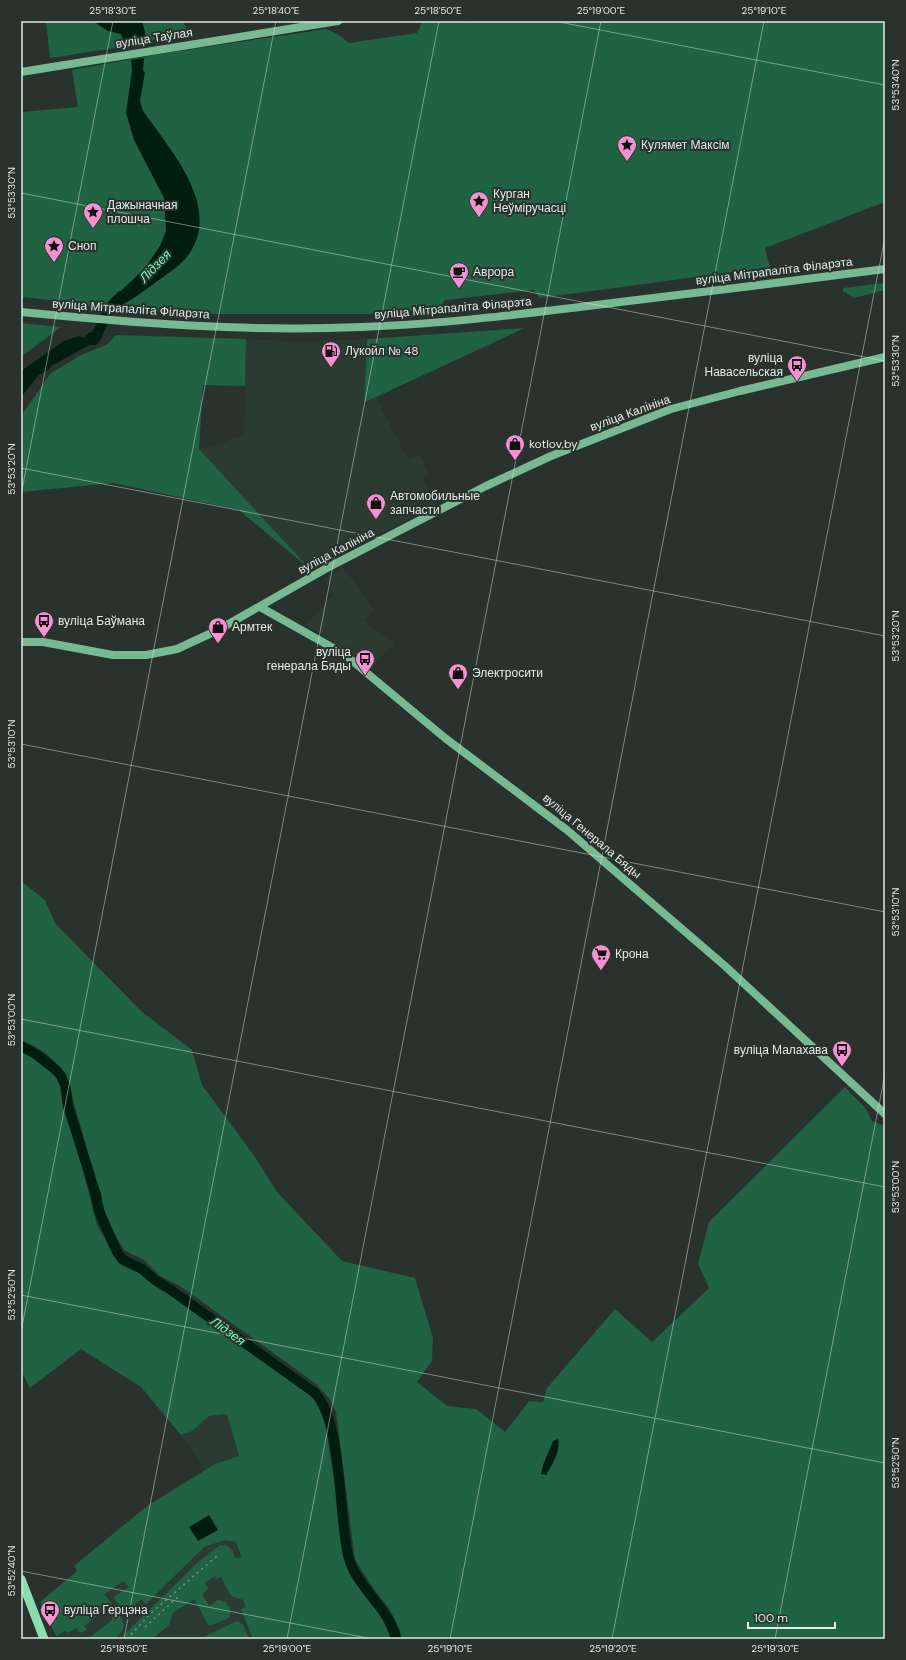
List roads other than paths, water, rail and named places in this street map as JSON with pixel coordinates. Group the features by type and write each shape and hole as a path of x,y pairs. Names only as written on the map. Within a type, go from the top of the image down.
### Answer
{"main road":[{"name":"вуліца Таўлая","path":"21,72 143,51 338,21"},
{"name":"вуліца Мітрапаліта Філарэта","path":"21,312 197,326 302,329 427,323 530,314 885,269"},
{"name":"вуліца Калініна","path":"21,642 44,642 113,655 146,655 177,649 260,607 327,568 486,486 551,456 679,407 885,357"},
{"name":"вуліца Генерала Бяды","path":"260,607 344,654 445,738 562,826 725,966 885,1114"},
{"path":"21,1580 44,1639"}],"water":[{"path":"93,21 142,21 147,41 128,46 124,43 121,34 108,31"},
{"path":"144,58 143,71 145,72 140,101 143,111 166,142 188,177 195,196 199,214 198,233 191,251 176,267 133,299 122,305 106,305 145,268 160,246 166,231 164,198 134,140 126,113 132,70 131,60"},
{"path":"95,330 103,331 102,338 96,345 89,345 51,366 50,369 39,375 21,397 21,371 64,341 79,336 85,338 94,333"},
{"path":"558,1439 559,1443 557,1453 553,1462 546,1475 541,1474 553,1441"},
{"path":"209,1515 218,1530 198,1541 189,1527"}],"waterway":[{"name":"Лідзея","path":"90,338 96,336 111,306 121,296"},
{"name":"Лідзея","path":"21,1046 37,1055 61,1076 65,1085 68,1106 96,1195 99,1211 117,1252 123,1260 142,1269 155,1280 315,1393 324,1407 331,1425 335,1447 348,1555 352,1567 358,1577 387,1617 393,1628 396,1639"}],"railway":[{"path":"127,1639 151,1613 217,1556"},
{"path":"145,1627 179,1596"}],"place":[{"name":"Кулямет Максім","path":"627,162"},
{"name":"Курган Неўміручасці","path":"479,218"},
{"name":"Дажыначная плошча","path":"93,229"},
{"name":"Сноп","path":"54,263"},
{"name":"Аврора","path":"459,289"},
{"name":"Лукойл № 48","path":"331,368"},
{"name":"вуліца Навасельская","path":"797,382"},
{"name":"kotlov.by","path":"515,461"},
{"name":"Автомобильные запчасти","path":"376,520"},
{"name":"вуліца Баўмана","path":"44,638"},
{"name":"Армтек","path":"218,644"},
{"name":"вуліца генерала Бяды","path":"365,676"},
{"name":"Электросити","path":"458,690"},
{"name":"Крона","path":"601,971"},
{"name":"вуліца Малахава","path":"842,1067"},
{"name":"вуліца Герцэна","path":"50,1627"}]}
